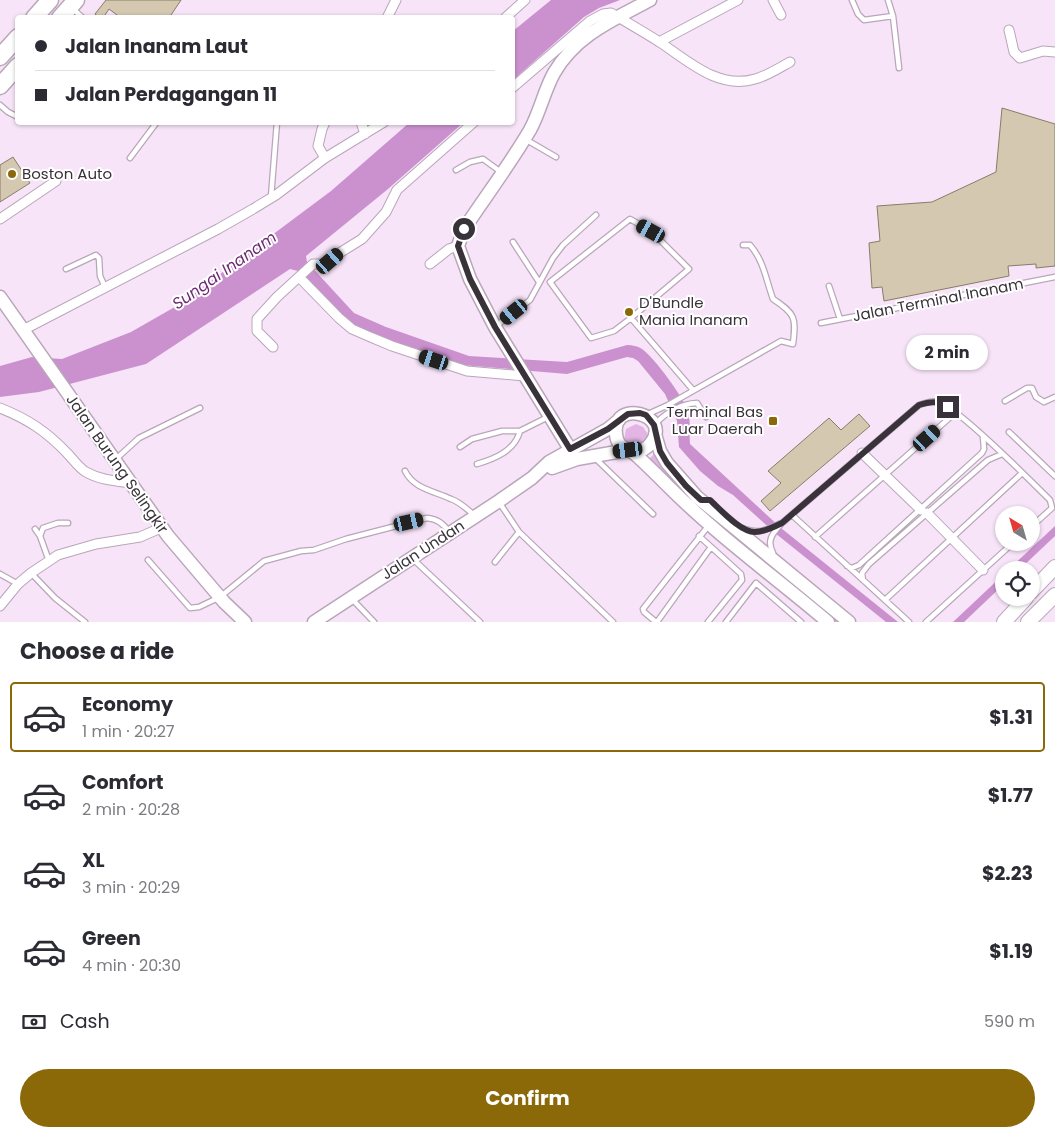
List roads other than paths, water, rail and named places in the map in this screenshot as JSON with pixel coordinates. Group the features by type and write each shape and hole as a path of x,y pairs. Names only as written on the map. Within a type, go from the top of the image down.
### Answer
{"highway":[{"path":"37,15 50,0"},
{"path":"0,57 15,40"},
{"path":"0,86 15,69"}],"main road":[{"path":"1040,583 1055,567"},
{"path":"1028,622 1055,594"},
{"path":"1004,622 1019,606"}],"street":[{"path":"388,15 396,0"},
{"path":"508,15 525,0"},
{"path":"599,454 594,447 576,452 570,449 495,327 470,279 458,246 464,229 531,129 554,73 564,59 590,33 606,22 650,0"},
{"path":"659,42 738,0"},
{"path":"773,0 781,15"},
{"path":"515,85 590,21 603,14 611,13 705,72 727,79 754,80 790,62"},
{"path":"1009,30 1014,52 1020,58 1043,51 1055,52"},
{"path":"324,125 318,146 325,158"},
{"path":"362,125 365,134"},
{"path":"23,330 218,229 271,198 325,158 379,125"},
{"path":"273,346 257,331 257,319 277,297 313,264 324,264 330,261 362,239 386,212 397,190 471,125"},
{"path":"0,219 56,181"},
{"path":"430,264 449,249 458,246"},
{"path":"299,277 352,329 392,346 467,371 524,376"},
{"name":"Jalan Burung Selingkir","path":"0,297 183,555 245,622"},
{"path":"0,408 20,416 39,427 67,452 84,471 104,480 131,483"},
{"path":"828,622 710,524 618,441 616,428 622,417 634,412 651,425 660,451 667,463 686,486 849,622"},
{"name":"Jalan Undan","path":"314,622 499,501 532,478 549,462 608,429 622,417"},
{"name":"Jalan Undan","path":"532,478 563,463 599,454 641,451 654,440 651,425"},
{"path":"862,453 983,570"},
{"path":"0,606 18,584 58,555 96,544 140,537 163,528"}],"lane":[{"path":"852,0 858,14 864,20 893,16"},
{"path":"888,0 893,16 899,68"},
{"path":"0,105 15,116"},
{"path":"130,158 155,125"},
{"path":"271,198 277,125"},
{"path":"524,138 534,142 556,157"},
{"path":"456,170 470,162 483,159 502,172"},
{"path":"495,327 530,300 553,258 563,245 596,215"},
{"path":"630,219 651,231 690,269 631,318 614,331 591,338 550,282 630,219"},
{"path":"513,242 539,282"},
{"path":"651,425 668,405 693,390 781,341 793,344 795,328 793,316 788,309 773,300 758,254 750,245 743,245"},
{"path":"66,269 96,255 99,258 100,276 105,287"},
{"name":"Jalan Terminal Inanam","path":"821,323 1055,276"},
{"path":"829,286 840,319"},
{"path":"631,318 693,390"},
{"path":"1005,400 1027,388 1032,388 1036,397 1044,402 1055,397"},
{"path":"791,575 789,568 771,552 770,537 782,523 862,453 919,405 929,402 939,402 955,412 1002,454 1052,504 1052,508 1040,519"},
{"path":"651,425 685,404 697,404 706,417"},
{"path":"115,460 139,438 200,408"},
{"path":"815,537 955,412"},
{"path":"460,447 472,439 502,431 520,431 550,416"},
{"path":"477,464 493,459 506,451 514,444 520,431"},
{"path":"1009,432 1055,476"},
{"path":"862,580 862,573 869,564 982,454 984,449 983,437"},
{"path":"599,454 607,471 653,514"},
{"path":"847,566 852,568 858,565 988,460 1002,454"},
{"path":"405,471 412,482 462,504 475,516"},
{"path":"884,600 1022,473"},
{"path":"701,500 710,500 741,527 754,532 782,523"},
{"path":"499,501 519,532 611,621"},
{"path":"792,515 909,622"},
{"path":"148,560 190,608 220,597 264,561 301,551 314,550 346,539 426,518 436,519 449,533"},
{"path":"40,536 43,528 58,523 68,523"},
{"path":"710,524 643,609 644,612 656,622 711,547"},
{"path":"35,529 40,536 50,561"},
{"path":"495,562 519,532"},
{"path":"699,536 742,577 742,580 708,622"},
{"path":"926,622 1004,551"},
{"path":"412,558 480,622"},
{"path":"726,622 756,583 768,572"},
{"path":"31,573 55,598 86,622"},
{"path":"0,574 18,584"},
{"path":"756,583 801,622"},
{"path":"351,598 374,622"}],"place":[{"name":"Boston Auto","path":"12,174"},
{"name":"D'Bundle Mania Inanam","path":"629,312"},
{"name":"Terminal Bas Luar Daerah","path":"773,421"}],"water label":[{"name":"Sungai Inanam","path":"224,270"}]}
